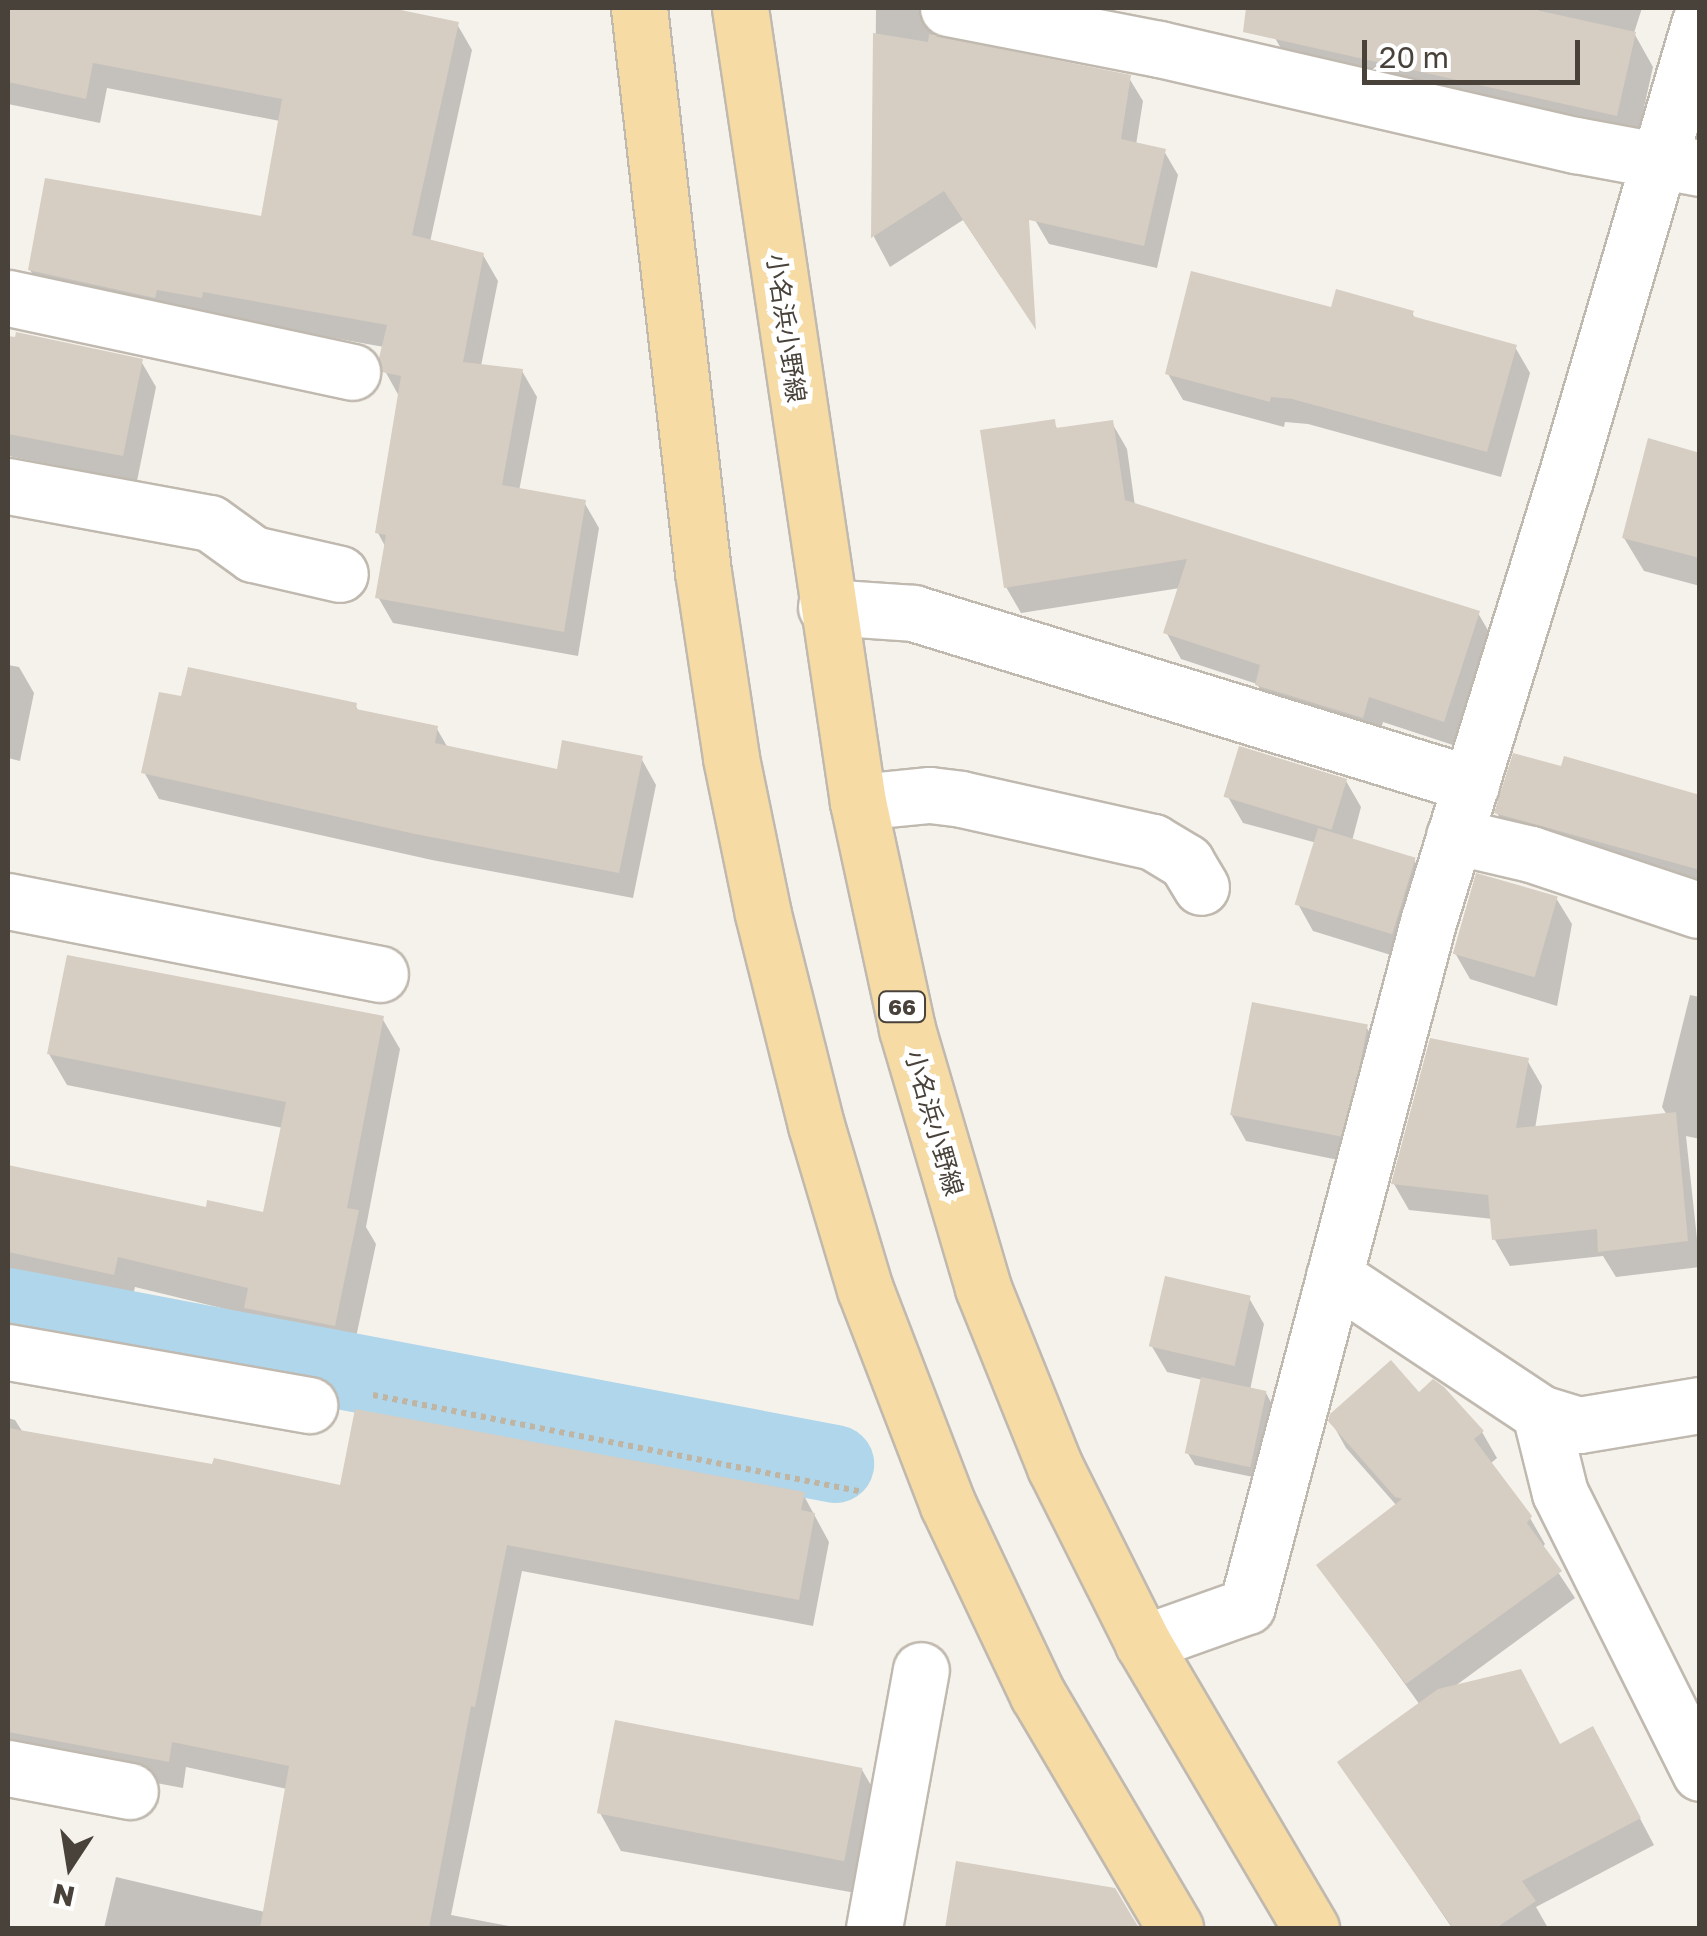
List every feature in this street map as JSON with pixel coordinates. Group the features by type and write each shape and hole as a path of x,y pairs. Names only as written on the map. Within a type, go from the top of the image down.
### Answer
{"main road":[{"path":"639,8 703,572 731,758 763,914 816,1125 864,1289 948,1505 1038,1695 1176,1928"},
{"name":"小名浜小野線","path":"740,8 858,802 907,1029 983,1288 1055,1467 1143,1643 1312,1928"}],"street":[{"path":"948,8 1159,49 1576,145 1680,162"},
{"path":"1143,1643 1246,1606 1454,836 1680,162 1700,20"},
{"path":"8,298 352,372"},
{"path":"8,486 210,523 253,554 340,574"},
{"path":"826,607 913,613 1471,784"},
{"path":"858,802 930,795 961,799 1153,842 1186,862 1200,887"},
{"path":"1454,836 1530,854 1698,910"},
{"path":"8,901 380,974"},
{"path":"1334,1276 1540,1413 1579,1425 1700,1405"},
{"path":"8,1352 309,1405"},
{"path":"1540,1413 1560,1493 1700,1773"},
{"path":"874,1928 921,1670"},
{"path":"8,1768 130,1791"}],"path":[{"path":"309,1405 342,1389 862,1492"}],"building":[{"path":"8,8 391,8 459,22 412,235 484,253 463,362 523,369 502,485 586,500 564,632 375,598 386,535 375,533 401,376 382,372 379,358 387,325 203,292 202,298 157,290 155,298 28,270 45,178 261,216 282,99 93,63 86,99 8,82"},
{"path":"1246,8 1527,8 1636,32 1617,116 1243,32"},
{"path":"873,33 928,42 929,34 1131,75 1121,139 1166,149 1144,246 1029,220 1036,330 944,191 871,238"},
{"path":"1191,271 1331,307 1336,289 1414,311 1412,316 1517,345 1487,452 1292,399 1271,397 1270,402 1165,374"},
{"path":"16,332 143,359 123,456 8,434 8,336 15,337"},
{"path":"1055,419 1056,428 1113,420 1125,500 1480,611 1444,722 1369,697 1363,718 1255,685 1260,665 1163,633 1187,559 1004,588 980,430"},
{"path":"1648,438 1700,453 1700,558 1622,538"},
{"path":"188,667 357,703 356,709 438,726 435,743 557,769 562,740 643,756 619,873 415,834 141,773 159,692 181,696"},
{"path":"1239,746 1347,779 1332,830 1224,797"},
{"path":"1513,753 1561,766 1564,756 1700,795 1700,870 1494,813"},
{"path":"1318,828 1416,858 1392,934 1295,905"},
{"path":"1476,873 1558,896 1535,977 1453,954"},
{"path":"67,955 384,1016 347,1208 359,1210 335,1326 244,1308 248,1288 118,1257 114,1275 8,1252 8,1165 206,1207 207,1200 263,1212 286,1102 47,1054"},
{"path":"1252,1002 1368,1025 1346,1137 1230,1115"},
{"path":"1430,1038 1529,1058 1516,1128 1676,1112 1688,1241 1598,1252 1597,1229 1492,1240 1488,1195 1391,1184"},
{"path":"1165,1276 1251,1296 1235,1366 1149,1346"},
{"path":"1391,1360 1419,1392 1433,1379 1444,1387 1484,1431 1474,1439 1532,1516 1527,1523 1562,1571 1406,1684 1316,1565 1402,1499 1395,1497 1328,1421 1330,1414"},
{"path":"1201,1377 1267,1391 1250,1467 1185,1453"},
{"path":"355,1409 805,1492 801,1510 815,1513 799,1600 507,1545 475,1707 471,1706 429,1928 260,1928 289,1766 172,1742 169,1762 8,1732 8,1428 212,1464 214,1458 340,1485"},
{"path":"1521,1669 1560,1744 1593,1726 1641,1818 1522,1881 1536,1901 1496,1928 1453,1928 1337,1762 1438,1689"},
{"path":"615,1720 862,1768 844,1861 597,1813"},
{"path":"956,1861 1115,1888 1139,1928 945,1928"}],"waterway":[{"path":"8,1307 835,1464"}]}
